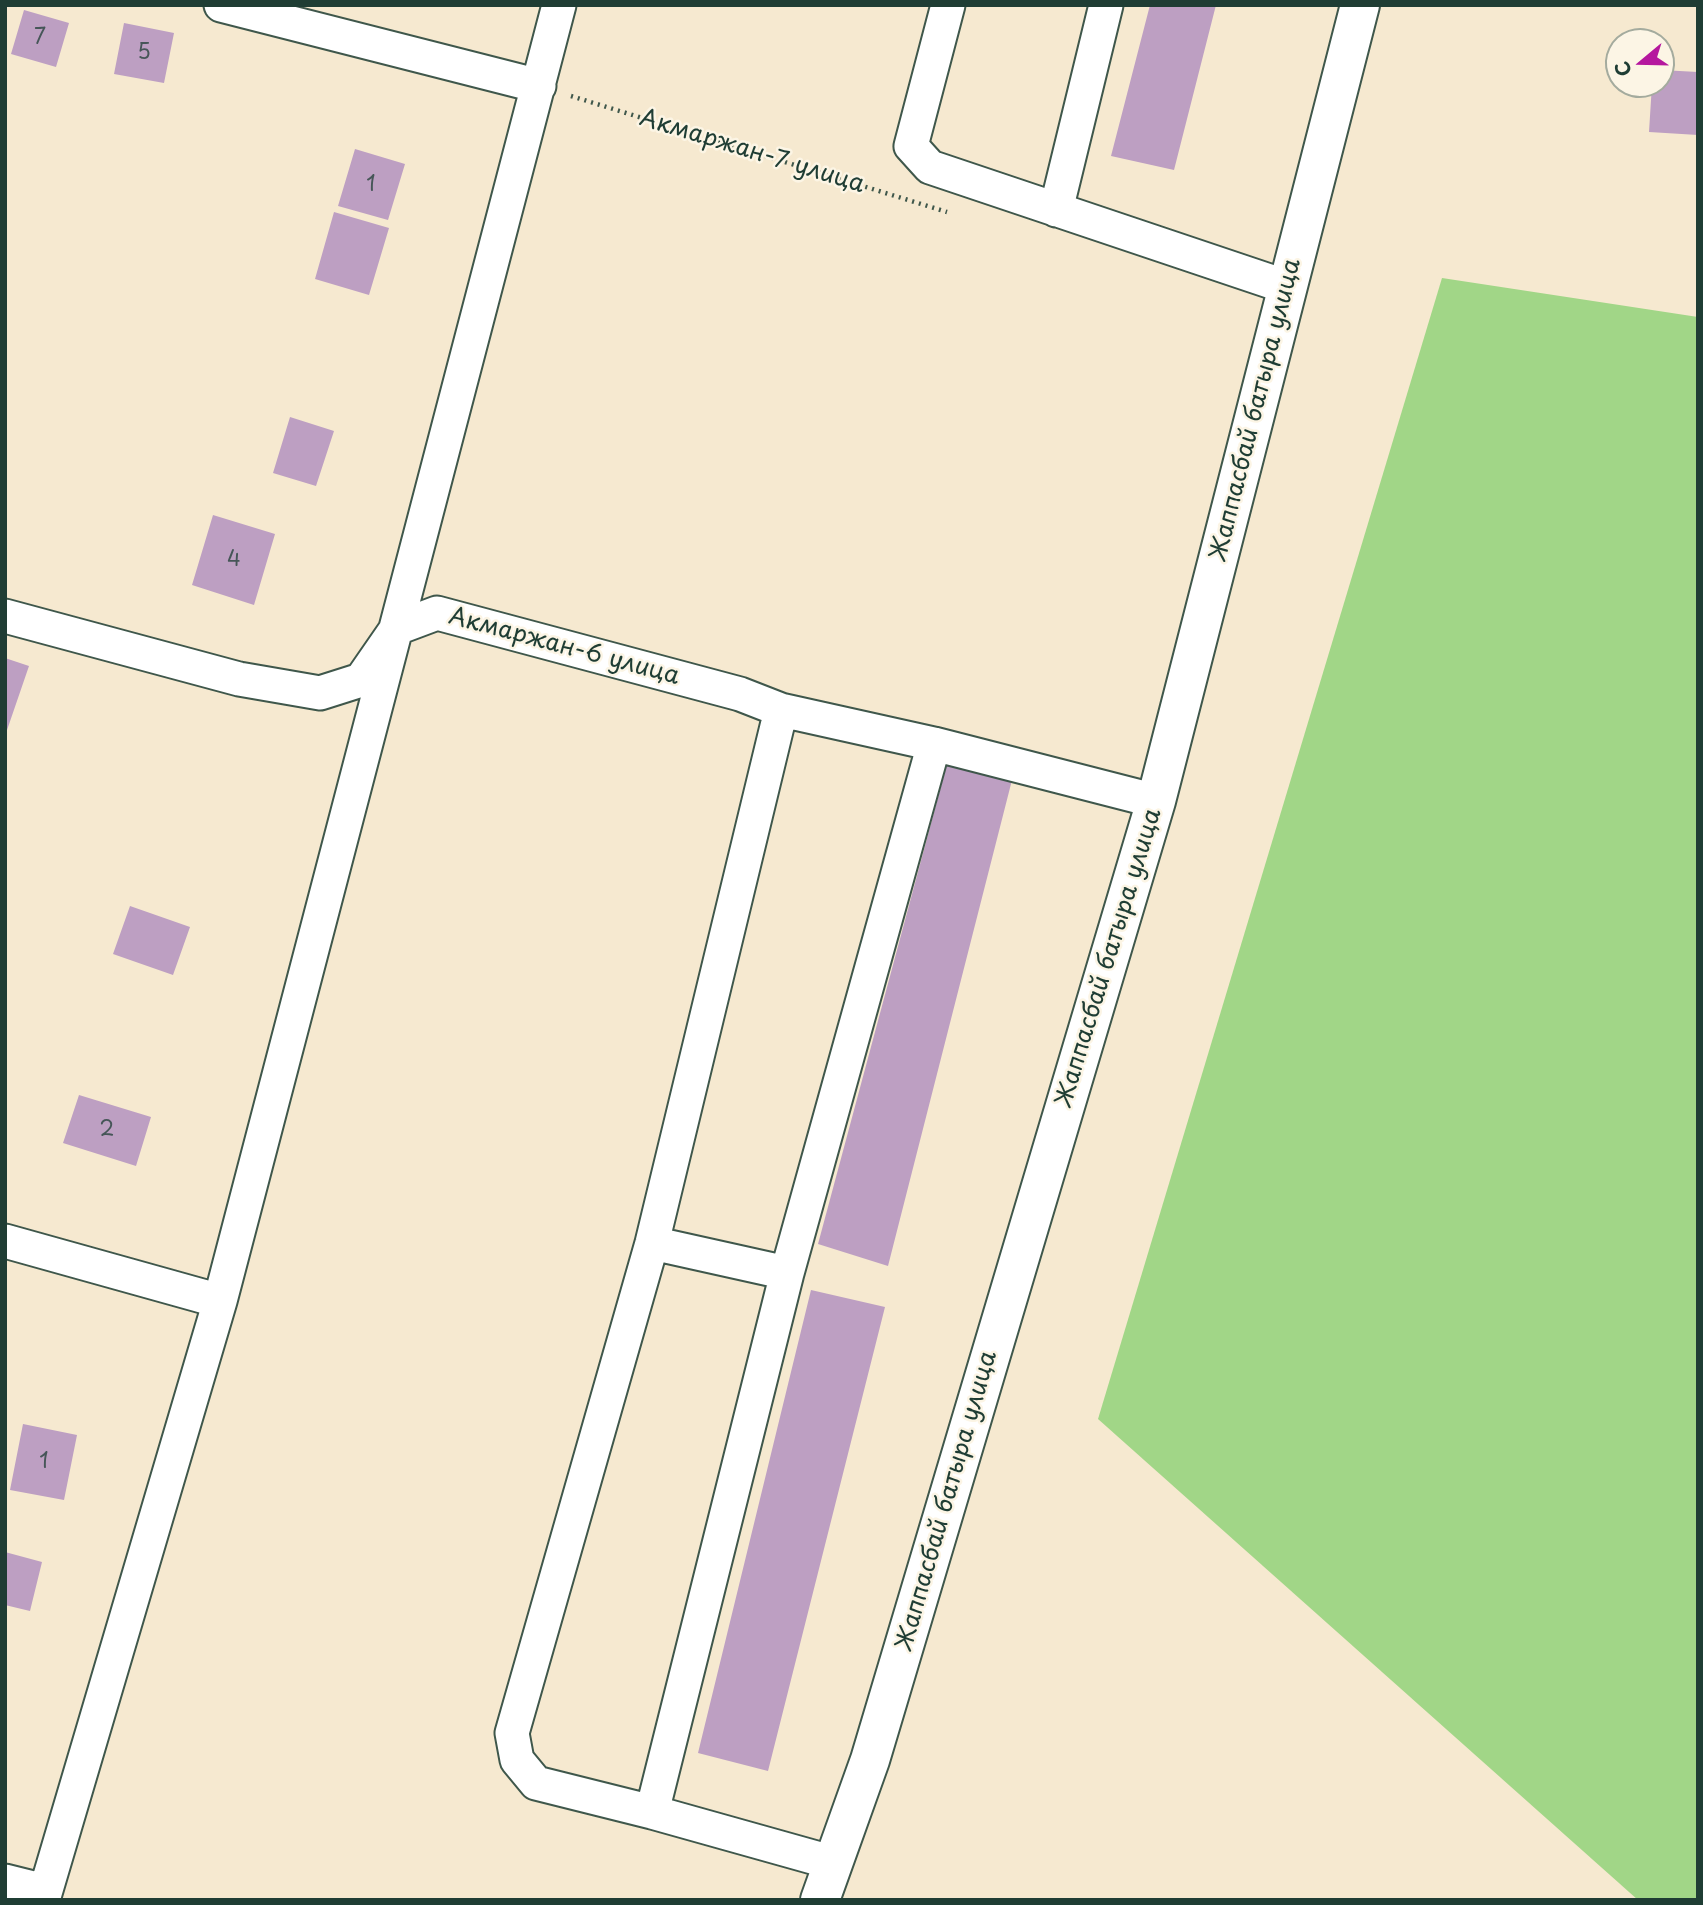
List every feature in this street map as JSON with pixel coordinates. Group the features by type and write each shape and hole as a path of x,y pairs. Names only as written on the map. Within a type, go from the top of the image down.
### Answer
{"main road":[{"name":"Жаппасбай батыра улица","path":"820,1900 870,1760 1157,801 1360,5"}],"street":[{"path":"221,5 539,86"},
{"path":"5,1881 44,1895 219,1301 559,5"},
{"path":"948,5 911,146 930,167 1287,287"},
{"path":"1056,210 1106,5"},
{"name":"Акмаржан-6 улица","path":"397,628 437,613 740,694 781,710 933,744 1157,801"},
{"path":"5,616 239,679 320,693 361,680 397,628"},
{"path":"781,710 652,1243 512,1732 517,1760 536,1783 834,1863"},
{"path":"652,1812 787,1273 933,744"},
{"path":"5,1241 219,1301"},
{"path":"652,1243 787,1273"}],"path":[{"name":"Акмаржан-7 улица","path":"539,86 949,213"}],"green space":[{"path":"1442,278 1698,317 1698,1900 1638,1900 1098,1419"}],"building":[{"path":"1150,5 1216,5 1174,170 1111,156"},
{"path":"24,10 69,23 56,67 11,54"},
{"path":"124,23 174,33 164,83 114,74"},
{"path":"1675,71 1698,72 1698,135 1649,132 1651,98 1675,98"},
{"path":"355,149 405,164 388,220 338,206"},
{"path":"334,212 389,228 369,295 315,279"},
{"path":"290,417 334,431 316,486 273,473"},
{"path":"213,515 275,534 254,605 192,585"},
{"path":"5,658 29,666 6,733 5,733"},
{"path":"947,764 1012,780 888,1266 818,1244"},
{"path":"130,906 190,927 173,975 113,954"},
{"path":"79,1095 151,1117 136,1166 63,1143"},
{"path":"811,1290 885,1307 768,1771 698,1753"},
{"path":"23,1424 77,1435 64,1500 10,1490"},
{"path":"5,1552 42,1562 30,1611 5,1605"}]}
